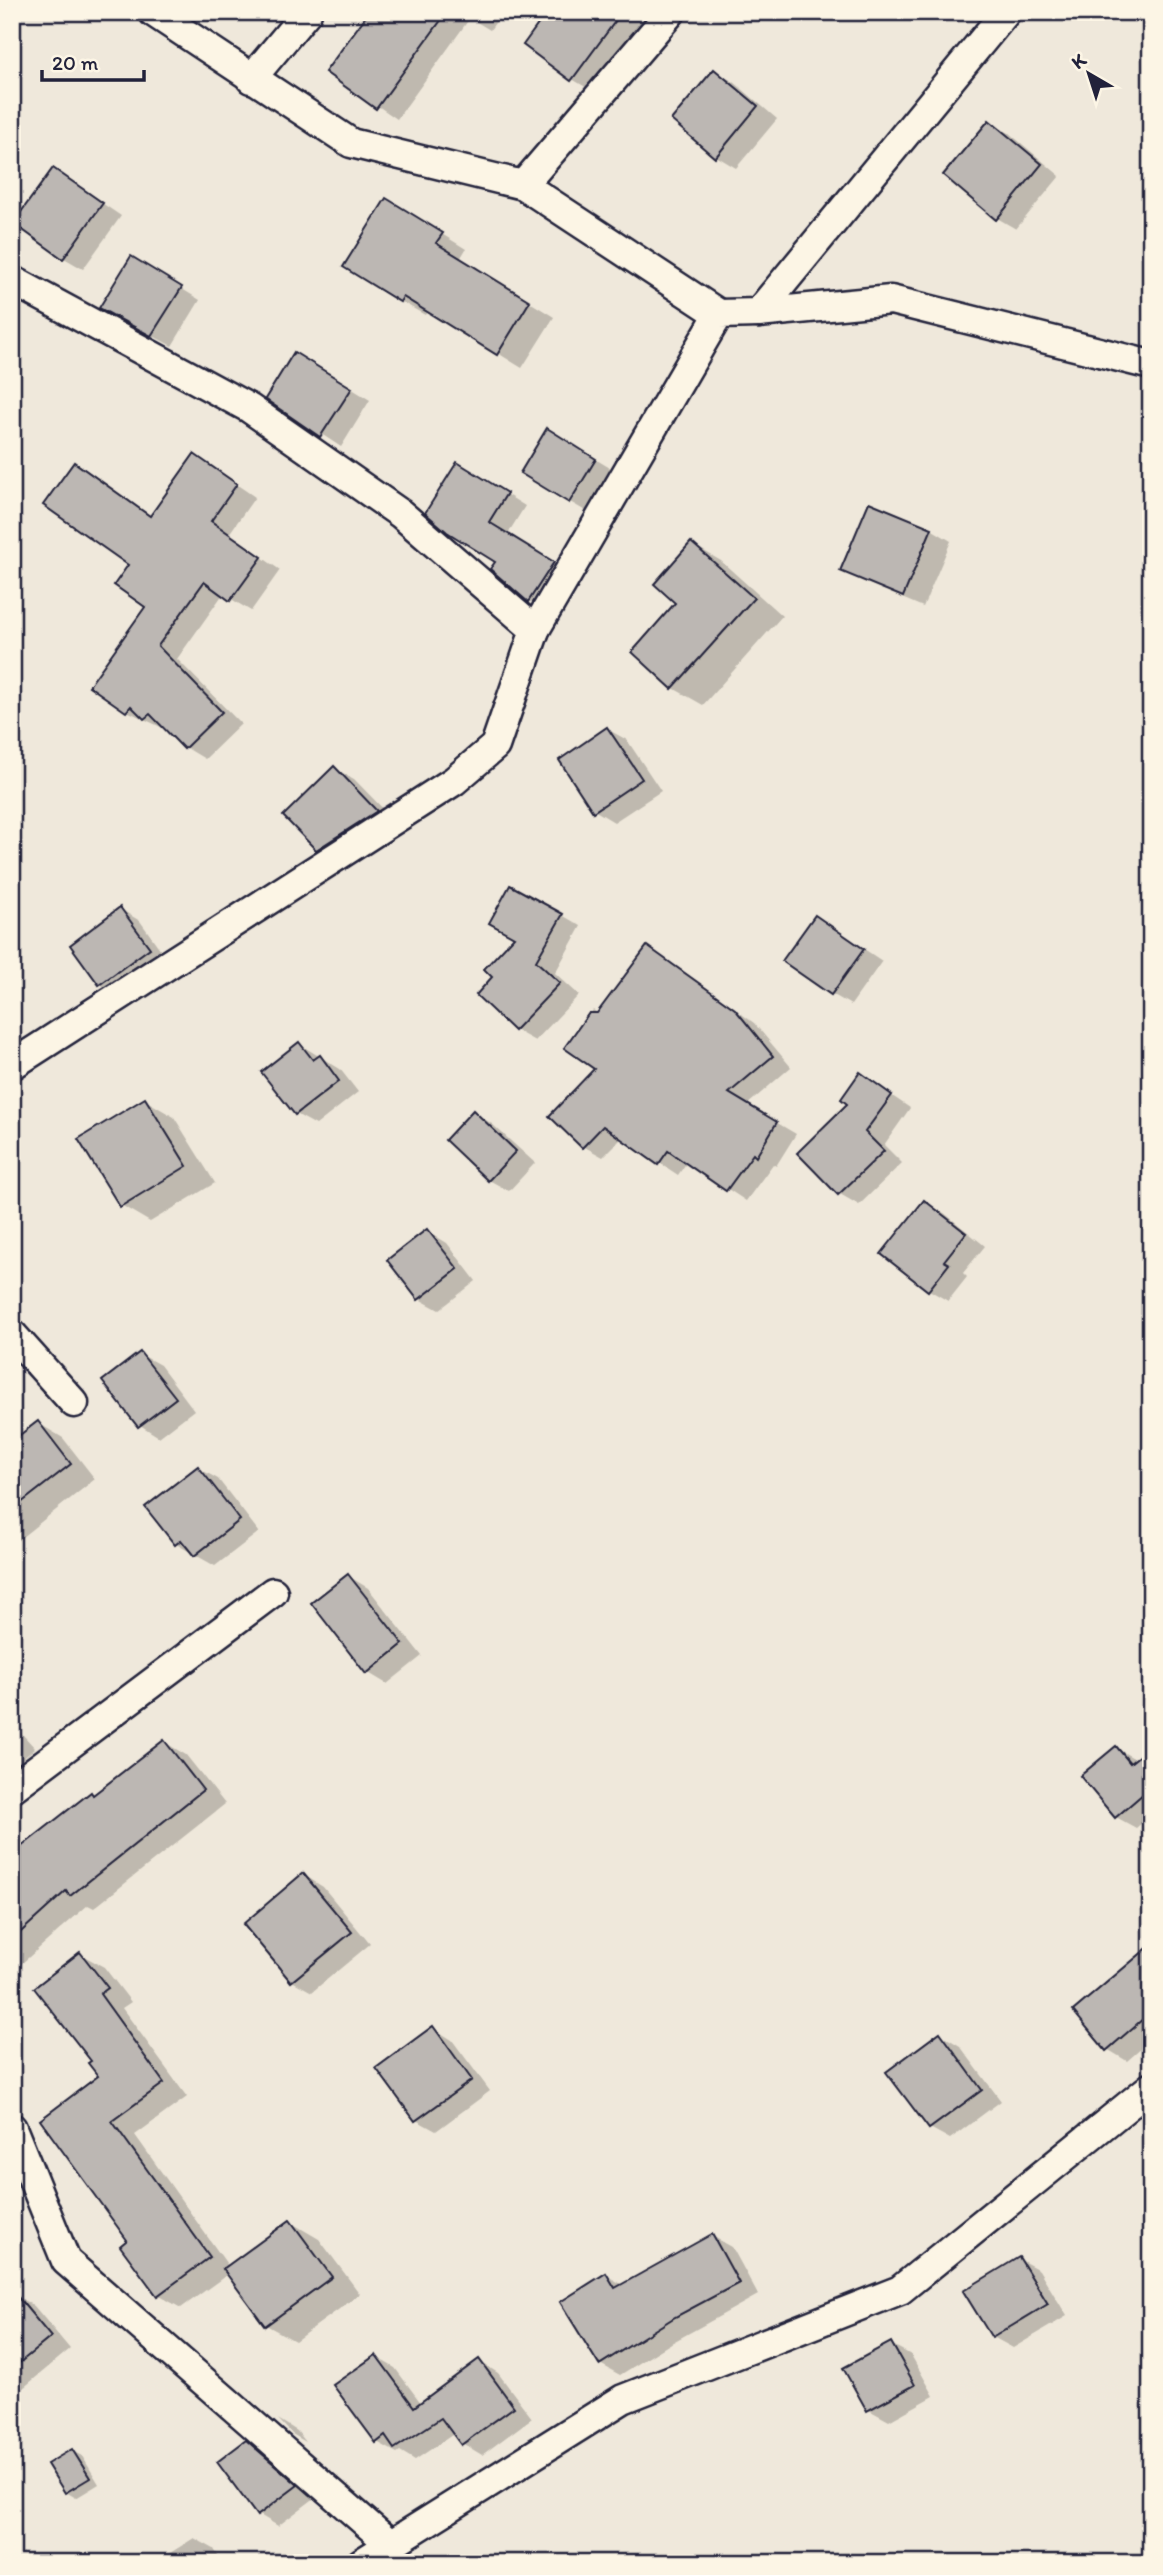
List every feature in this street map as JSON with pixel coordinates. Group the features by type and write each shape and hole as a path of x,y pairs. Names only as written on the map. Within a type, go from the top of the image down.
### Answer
{"street":[{"path":"153,12 351,143 523,185 719,314 758,313 891,300 1151,365"},
{"path":"251,79 307,12"},
{"path":"523,185 671,12"},
{"path":"758,313 1006,12"},
{"path":"12,280 249,408 401,514 535,630"},
{"path":"12,1065 454,782 495,746 535,630 719,314"},
{"path":"12,1334 74,1403"},
{"path":"12,1788 273,1592"},
{"path":"361,2563 623,2399 900,2290 1151,2087"},
{"path":"12,2128 66,2260 389,2543"}],"building":[{"path":"369,12 447,12 376,109 325,72"},
{"path":"547,12 622,12 571,81 523,45"},
{"path":"714,69 758,106 715,158 671,120"},
{"path":"989,120 1042,164 996,220 943,175"},
{"path":"53,168 103,203 63,259 13,223"},
{"path":"386,198 443,233 436,243 530,301 497,355 403,297 400,302 343,267"},
{"path":"131,256 182,287 151,336 99,308"},
{"path":"294,352 352,388 320,437 265,399"},
{"path":"547,428 596,459 569,503 520,473"},
{"path":"194,454 237,484 211,521 262,557 230,601 204,582 158,646 222,712 184,749 150,714 144,719 131,706 126,712 89,686 145,607 114,585 128,565 43,505 74,462 150,516"},
{"path":"457,462 507,493 489,522 554,562 528,602 490,569 495,562 447,532 425,513"},
{"path":"869,502 932,528 903,597 840,571"},
{"path":"691,542 754,598 672,689 632,652 675,603 654,584"},
{"path":"607,727 642,779 593,812 559,760"},
{"path":"334,766 377,811 316,850 283,816"},
{"path":"510,885 563,914 536,961 560,983 514,1031 476,995 492,977 484,969 514,937 489,923"},
{"path":"120,907 150,948 99,985 70,945"},
{"path":"815,915 864,949 831,995 782,961"},
{"path":"647,946 735,1009 773,1056 729,1093 777,1122 756,1157 753,1154 726,1191 668,1151 658,1165 603,1126 582,1148 549,1116 594,1069 564,1048 589,1013 597,1013"},
{"path":"299,1042 313,1060 320,1055 339,1081 295,1115 261,1072"},
{"path":"860,1072 892,1095 865,1132 884,1151 838,1195 797,1153 847,1104 841,1099"},
{"path":"145,1098 187,1166 120,1207 78,1139"},
{"path":"473,1110 516,1151 488,1181 445,1140"},
{"path":"924,1200 966,1233 944,1261 949,1264 928,1291 881,1254"},
{"path":"427,1229 458,1269 418,1300 387,1260"},
{"path":"140,1352 176,1398 138,1427 102,1381"},
{"path":"38,1421 71,1464 12,1510 12,1441"},
{"path":"198,1466 240,1520 194,1556 181,1540 175,1545 145,1507"},
{"path":"348,1574 403,1644 366,1674 311,1603"},
{"path":"164,1740 203,1790 70,1896 66,1891 12,1940 12,1854 91,1792 93,1795"},
{"path":"1116,1746 1130,1763 1151,1746 1151,1787 1115,1818 1080,1776"},
{"path":"303,1873 352,1932 291,1982 243,1924"},
{"path":"1151,1945 1151,2012 1106,2051 1073,2011"},
{"path":"80,1952 108,1988 100,1994 164,2083 112,2121 210,2257 157,2296 120,2246 127,2240 40,2120 98,2076 88,2063 91,2061 34,1988"},
{"path":"433,2026 472,2080 415,2121 376,2068"},
{"path":"940,2032 982,2090 929,2129 886,2072"},
{"path":"290,2220 332,2277 265,2326 223,2269"},
{"path":"712,2234 739,2283 675,2317 599,2365 560,2302 606,2273 615,2288"},
{"path":"1019,2257 1048,2304 992,2338 963,2291"},
{"path":"12,2290 51,2337 12,2369"},
{"path":"891,2342 915,2385 867,2411 843,2368"},
{"path":"376,2355 414,2407 479,2359 514,2407 461,2445 441,2418 394,2449 385,2436 376,2443 333,2385"},
{"path":"246,2440 298,2485 257,2516 217,2462"},
{"path":"72,2449 90,2478 65,2493 47,2464"}]}
